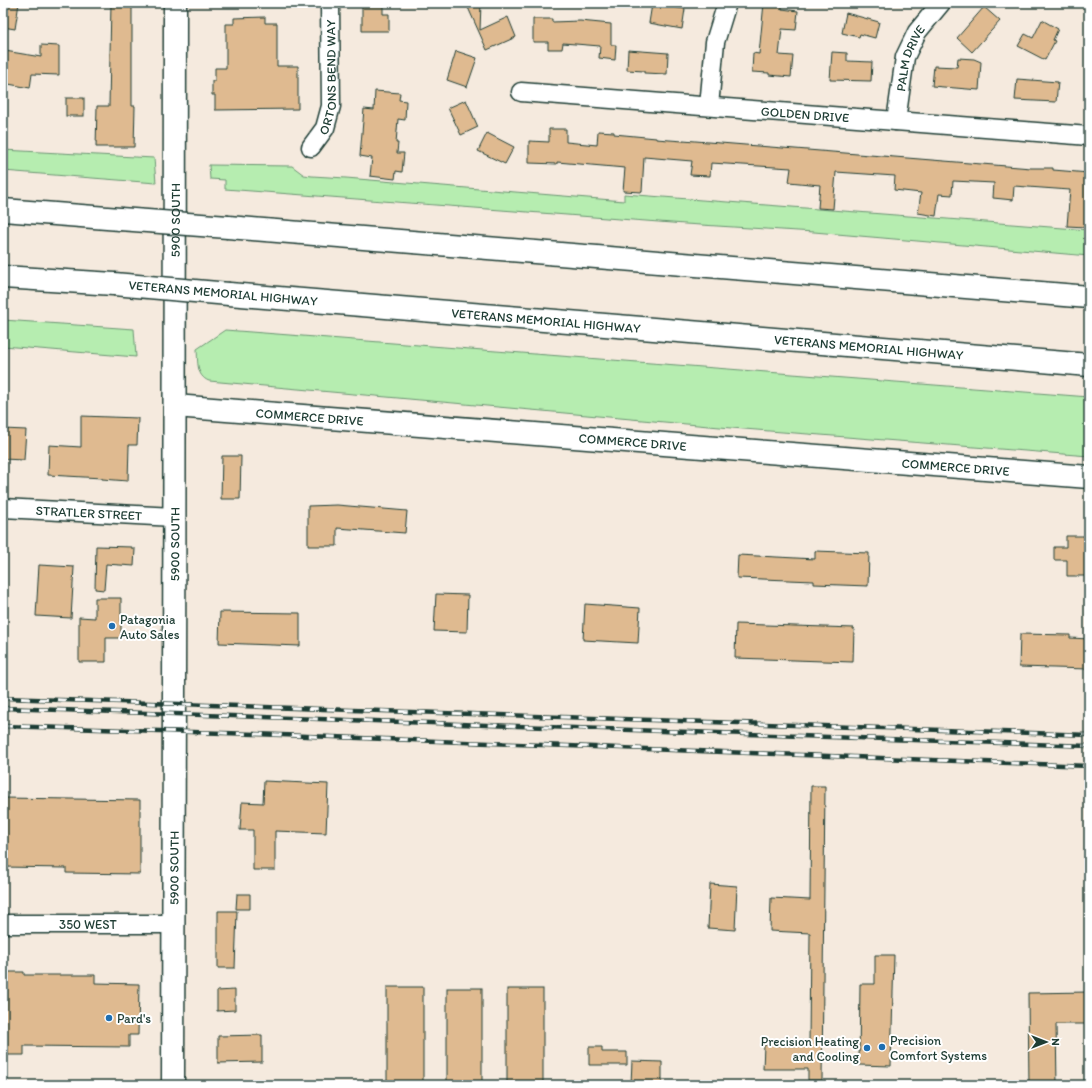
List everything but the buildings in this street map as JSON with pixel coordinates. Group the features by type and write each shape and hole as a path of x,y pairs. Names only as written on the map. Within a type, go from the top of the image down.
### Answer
{"main road":[{"name":"5900 SOUTH","path":"173,1085 174,516 176,406 175,3"},
{"path":"3,210 1089,297"},
{"name":"VETERANS MEMORIAL HIGHWAY","path":"3,277 114,284 1089,365"},
{"name":"COMMERCE DRIVE","path":"176,406 1089,477"}],"street":[{"name":"ORTONS BEND WAY","path":"311,147 325,128 331,106 329,3"},
{"path":"709,106 715,42 727,3"},
{"name":"PALM DRIVE","path":"896,121 905,57 917,32 940,3"},
{"name":"GOLDEN DRIVE","path":"521,92 1089,136"},
{"name":"STRATLER STREET","path":"3,508 174,516"},
{"name":"350 WEST","path":"3,924 174,924"}],"green space":[{"path":"3,150 154,158 156,183 3,171"},
{"path":"209,165 292,166 304,175 312,176 624,201 624,194 1089,230 1089,256 814,232 685,224 225,189 225,180 210,179"},
{"path":"3,320 134,329 136,357 3,346"},
{"path":"225,330 1089,397 1089,456 731,428 209,381 202,376 198,368 197,349"}],"railway":[{"path":"3,698 1089,735"},
{"path":"3,708 1089,746"},
{"path":"3,726 255,734 1089,766"}],"place":[{"name":"Patagonia Auto Sales","path":"112,626"},
{"name":"Pard's","path":"109,1018"},
{"name":"Precision Comfort Systems","path":"882,1047"},
{"name":"Precision Heating and Cooling","path":"867,1048"}]}
